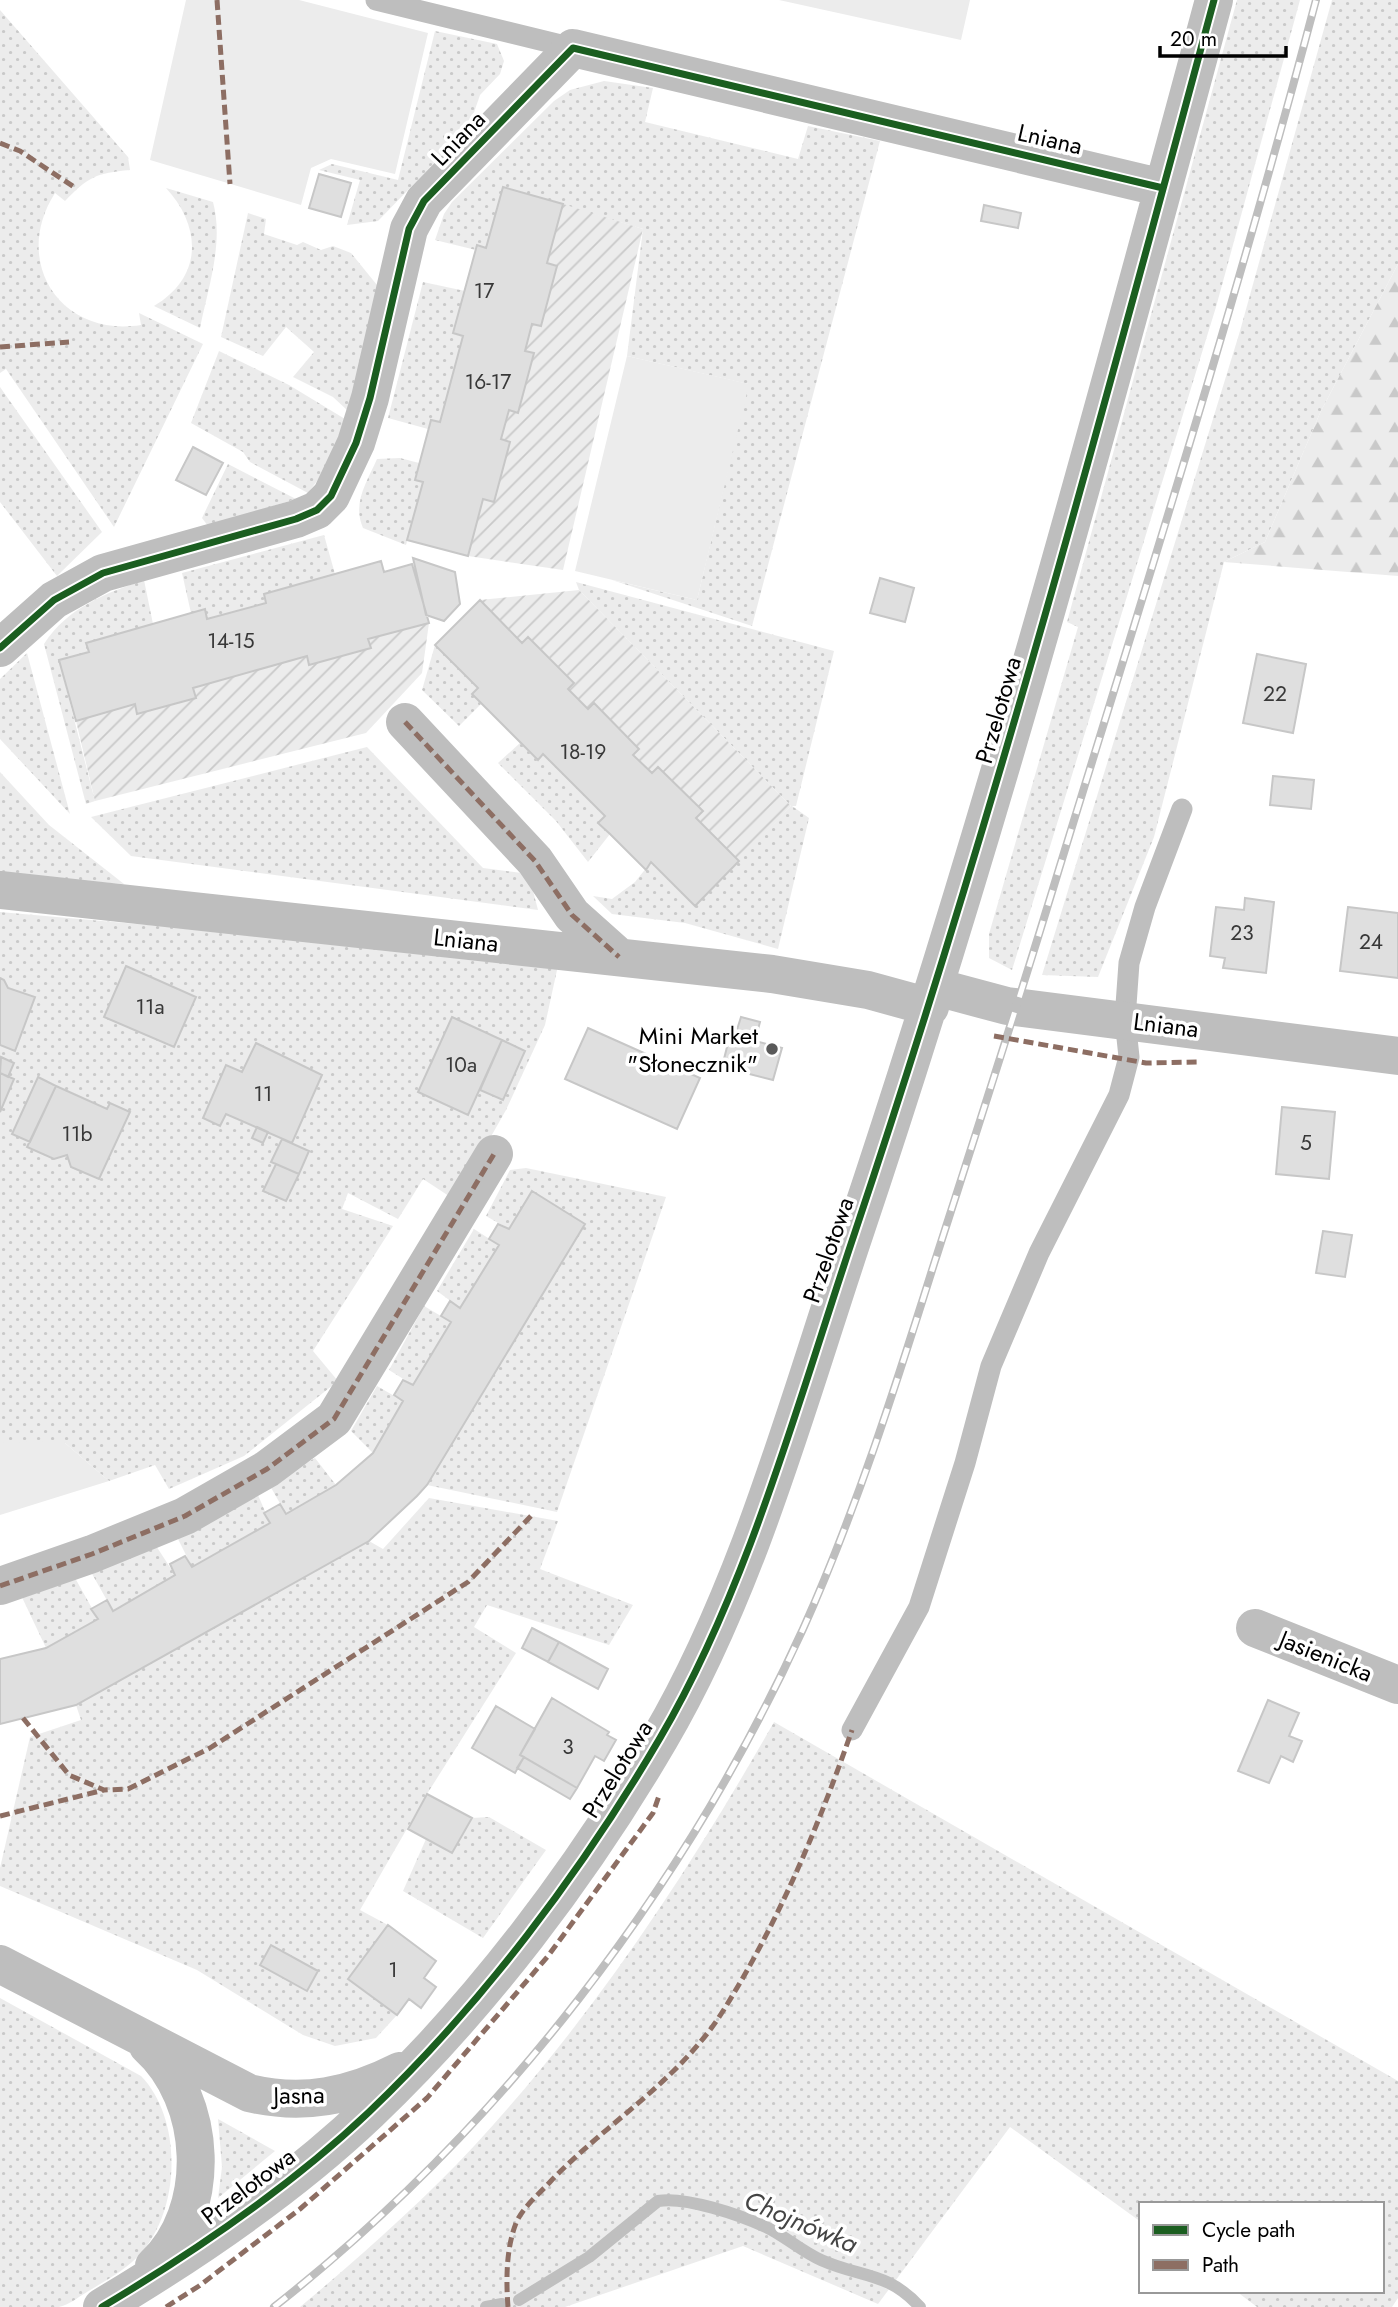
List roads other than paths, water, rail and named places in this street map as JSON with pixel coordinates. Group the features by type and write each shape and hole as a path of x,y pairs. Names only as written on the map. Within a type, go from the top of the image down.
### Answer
{"street":[{"name":"Przelotowa","path":"109,2303 210,2239 288,2182 368,2113 457,2021 525,1936 597,1837 662,1735 701,1659 779,1457 933,997 1038,642 1213,0"},
{"name":"Lniana","path":"0,648 54,600 94,577 296,519 317,510 331,496 356,443 370,398 409,229 424,201 573,48 1163,188"},
{"path":"405,722 535,861 572,915 619,957"},
{"name":"Lniana","path":"0,890 772,974 868,990 1125,1019 1398,1056"},
{"path":"0,1586 92,1554 185,1516 267,1469 334,1419 494,1154"},
{"name":"Jasienicka","path":"1255,1628 1398,1685"},
{"name":"Jasna","path":"0,1964 235,2087 267,2097 307,2100 350,2091 398,2072 457,2021"},
{"name":"Jasna","path":"109,2303 163,2259 178,2237 188,2211 196,2169 192,2125 179,2089 155,2052 133,2033"}],"lane":[{"path":"376,0 573,48"},
{"path":"852,1730 919,1606 965,1463 991,1366 1039,1253 1119,1095 1129,1057 1125,1019 1129,963 1145,907 1182,809"}],"waterway":[{"name":"Chojnówka","path":"519,2300 589,2257 658,2201 669,2200 728,2212 755,2222 821,2260 885,2281 908,2295 920,2307"},
{"name":"Chojnówka","path":"486,2307 502,2304"}],"railway":[{"path":"274,2307 356,2238 435,2163 509,2084 578,2000 643,1912 702,1820 755,1726 803,1629 874,1449 1013,1017 1192,436 1316,0"}],"place":[{"name":"Mini Market \"Słonecznik\"","path":"772,1049"}]}
